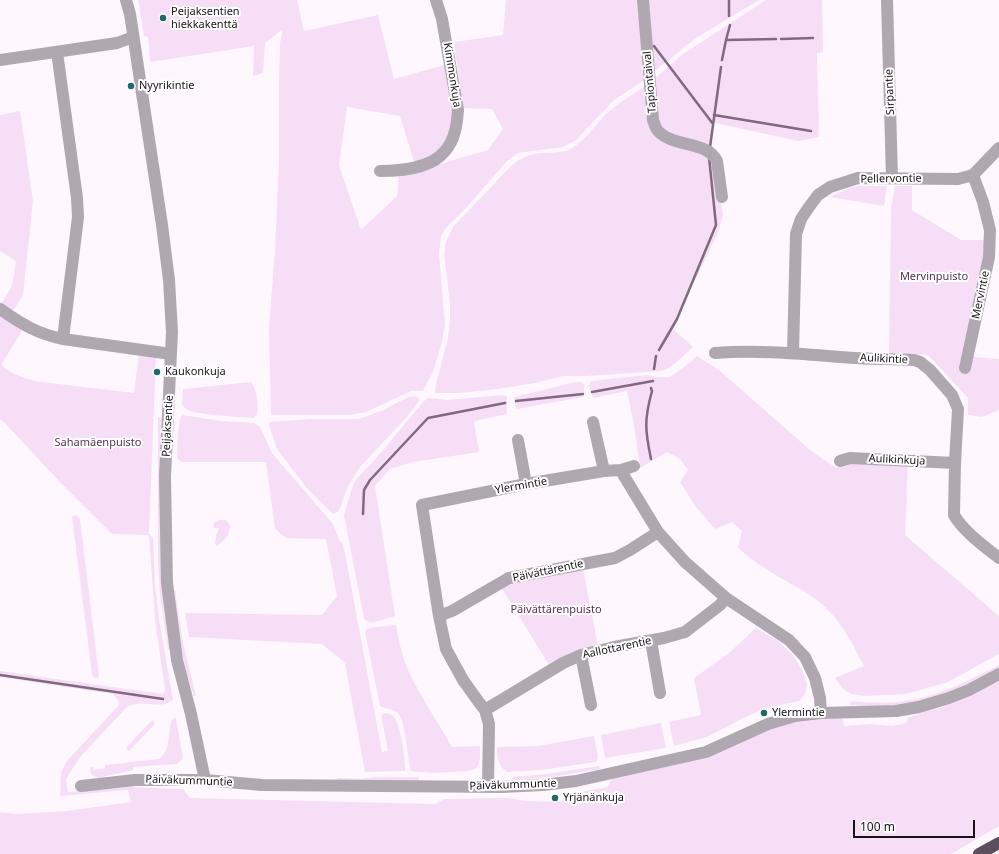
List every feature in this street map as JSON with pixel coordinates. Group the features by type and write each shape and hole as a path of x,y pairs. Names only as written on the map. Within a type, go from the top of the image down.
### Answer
{"highway":[{"path":"979,854 999,843"}],"street":[{"name":"Peijaksentie","path":"126,0 133,37 172,308 165,476 167,583 177,660 191,714 205,780"},
{"name":"Kimmonkuja","path":"380,170 417,167 433,160 446,151 454,135 457,124 458,110 442,19 436,0"},
{"name":"Tapiontaival","path":"643,0 653,120 658,131 666,137 709,151 714,156 717,161 722,197"},
{"name":"Sirpantie","path":"890,4 892,178"},
{"path":"0,60 117,43 133,37"},
{"path":"57,52 77,198 78,217 63,338"},
{"path":"973,175 999,148"},
{"name":"Pellervontie","path":"793,353 796,234 801,219 818,195 830,187 858,178 958,179 973,175"},
{"name":"Mervintie","path":"965,368 989,257 990,230 983,202 973,175"},
{"path":"0,309 32,330 48,336 171,354"},
{"name":"Aulikintie","path":"715,352 731,351 793,353 830,357 914,360 920,362 930,370 952,395 958,409 954,515 965,529 999,558"},
{"path":"594,422 604,471"},
{"path":"518,440 526,484"},
{"name":"Aulikinkuja","path":"840,461 850,458 955,463"},
{"name":"Ylermintie","path":"439,616 422,505 526,484 604,471 621,470 634,466"},
{"path":"621,470 658,532 685,562 726,598 789,640 805,657 815,678 820,698 821,713"},
{"name":"Päivättärentie","path":"439,616 452,611 509,578 615,558 658,532"},
{"name":"Aallottarentie","path":"485,710 563,663 581,655 664,638 689,630 720,605 726,598"},
{"path":"439,616 446,649 463,680 485,710 488,724 488,786"},
{"path":"651,640 660,693"},
{"path":"581,655 591,706"},
{"name":"Päiväkummuntie","path":"81,786 135,780 205,780 262,785 502,787 543,785 576,781 604,776 706,752 768,724 795,716 821,713 896,711 919,707 969,690 999,674"}],"green space":[{"path":"138,0 297,0 304,31 378,15 394,79 448,64 454,110 452,133 443,151 415,165 400,116 347,107 339,165 361,230 397,196 399,173 416,171 488,150 503,129 492,109 463,108 454,42 503,35 506,0 638,0 646,79 614,100 575,141 563,147 518,153 507,161 466,208 445,229 441,237 439,253 445,324 442,342 433,372 423,391 411,391 366,412 350,415 271,415 269,327 275,251 279,161 280,43 283,29 265,43 263,73 253,76 254,46 150,62 148,37 144,36"},
{"path":"647,0 759,0 696,38 655,71 653,70"},
{"path":"766,0 822,0 823,52 817,53 819,137 798,141 711,122 712,146 675,137 662,129 657,120 653,80 683,54"},
{"path":"648,85 650,123 704,153 714,161 723,215 718,233 672,328 693,347 671,367 662,371 563,376 535,383 497,389 459,393 435,393 448,338 450,321 450,303 444,253 446,242 453,227 516,162 530,155 557,152 572,148 586,137 610,111"},
{"path":"20,111 33,201 23,295 11,314 0,306 12,286 16,261 0,251 0,115"},
{"path":"858,186 887,186 884,206 830,197 849,188"},
{"name":"Mervinpuisto","path":"895,186 912,186 912,210 961,240 985,240 973,357 999,359 999,410 982,417 968,415 968,398 928,355 889,353 891,208"},
{"name":"Sahamäenpuisto","path":"0,314 22,331 1,365 14,374 34,381 134,393 139,354 156,355 149,534 153,538 155,585 159,619 173,700 156,705 139,704 127,707 81,756 67,777 68,792 130,787 183,789 190,798 434,804 445,799 509,798 525,801 560,802 586,791 608,787 614,773 706,752 768,724 842,712 844,726 871,724 892,726 906,723 908,718 923,712 944,707 999,681 999,826 951,854 0,854 0,812 18,814 67,811 131,802 128,790 60,796 61,773 66,762 118,706 119,702 113,694 0,677 0,671 163,694 165,690 155,619 149,535 112,534 0,419"},
{"path":"697,356 719,370 810,450 836,468 863,459 908,466 905,535 999,616 999,654 948,682 906,694 865,696 851,694 842,688 835,678 864,666 837,620 818,601 771,572 738,548 742,531 732,522 715,529 696,507 680,482 688,470 680,459 667,452 640,468 634,425 627,391 593,398 589,385 591,381 646,375 670,377"},
{"path":"251,382 255,389 258,402 257,415 253,418 198,413 186,409 182,404 183,389"},
{"path":"575,382 581,382 584,385 584,397 516,409 515,397"},
{"path":"503,395 507,397 507,414 474,421 479,452 413,462 390,469 375,486 395,616 371,623 364,619 344,515 353,485 358,477 373,462 428,398 447,400"},
{"path":"415,396 419,398 419,401 406,418 360,467 348,486 339,511 333,514 306,487 277,449 269,425 269,422 311,419 359,419 383,410 408,397"},
{"path":"183,415 221,421 254,423 260,427 272,453 333,524 345,553 382,752 388,751 381,716 385,713 390,714 396,719 400,733 405,771 365,772 345,663 322,644 189,637 185,613 322,615 337,596 326,539 286,538 275,529 266,462 181,462 177,458 178,433 180,418"},
{"path":"158,417 161,417 161,454 171,648 168,649 160,595 158,563"},
{"path":"75,515 80,519 99,676 98,678 94,678 92,674 72,517"},
{"path":"218,520 226,520 230,526 226,538 217,546 215,544 216,535 219,529 214,528 213,524"},
{"name":"Päivättärenpuisto","path":"583,569 598,646 571,653 549,665 501,587 512,582"},
{"path":"172,590 175,590 183,643 196,696 194,696 186,671"},
{"path":"396,625 403,655 409,672 424,701 452,747 480,746 479,764 475,769 468,771 434,773 411,771 403,723 398,713 380,706 365,632 367,629 375,627"},
{"path":"756,628 777,640 793,655 802,670 807,684 805,694 799,701 766,708 707,737 674,746 669,722 701,715 694,678 728,654"},
{"path":"999,665 999,670 978,681 948,694 930,699 907,704 885,706 850,705 850,702 852,701 889,703 922,698 956,686"},
{"path":"173,718 176,718 183,758 177,764 133,767 133,770 98,778 92,775 90,771 91,767 93,767 94,770 105,768 105,765 159,759 163,755 168,745"},
{"path":"152,720 155,724 129,751 126,748"},
{"path":"661,723 666,748 605,758 601,735"},
{"path":"594,736 598,757 597,761 595,762 542,770 507,772 500,764 498,758 497,747 538,746"},
{"path":"599,766 600,769 552,777 517,780 511,779 513,777 546,774"},
{"path":"377,777 419,777 419,782 336,780 338,778 361,779"}],"waterway":[{"path":"729,0 729,16"},
{"path":"722,60 730,25"},
{"path":"781,39 813,38"},
{"path":"726,40 776,39"},
{"path":"654,46 713,124"},
{"path":"710,147 721,67"},
{"path":"714,115 811,131"},
{"path":"659,350 677,319 716,225 709,157"},
{"path":"654,369 656,356"},
{"path":"592,392 653,381"},
{"path":"651,388 652,391 646,425 651,459"},
{"path":"516,401 583,394"},
{"path":"363,514 364,490 370,480 428,418 505,403"},
{"path":"0,675 163,699"}],"place":[{"name":"Peijaksentien hiekkakenttä","path":"163,18"},
{"name":"Nyyrikintie","path":"131,86"},
{"name":"Kaukonkuja","path":"157,372"},
{"name":"Ylermintie","path":"764,713"},
{"name":"Yrjänänkuja","path":"555,798"}]}
